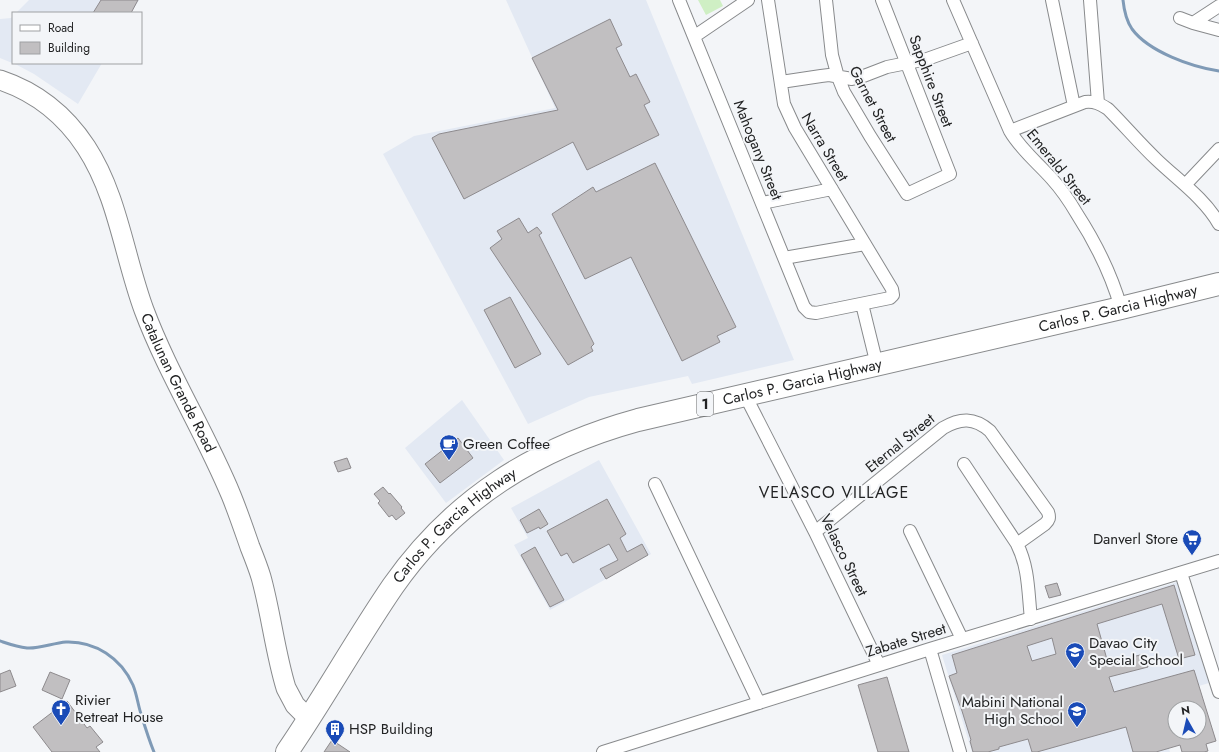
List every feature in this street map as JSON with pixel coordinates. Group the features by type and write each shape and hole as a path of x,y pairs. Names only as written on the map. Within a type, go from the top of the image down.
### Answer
{"highway":[{"name":"Carlos P. Garcia Highway","path":"287,752 393,586 412,562 448,522 496,483 550,451 595,433 644,418 877,365 1219,284"}],"main road":[{"name":"Catalunan Grande Road","path":"0,80 28,92 46,103 71,127 97,166 114,208 144,309 163,355 231,495 260,574 286,688 295,705 309,719"}],"street":[{"name":"Mahogany Street","path":"679,0 695,36 803,304 809,312 816,313 862,304"},
{"path":"695,36 748,0"},
{"name":"Narra Street","path":"768,0 784,104 791,121 892,289 893,295 888,299 862,304"},
{"name":"Garnet Street","path":"826,0 832,56 844,92 907,194"},
{"name":"Sapphire Street","path":"882,0 950,174 907,194"},
{"name":"Emerald Street","path":"954,0 1010,131 1022,150 1053,180 1068,199 1087,229 1105,262 1115,287 1121,308"},
{"path":"1052,0 1074,106"},
{"path":"1090,0 1098,103"},
{"path":"1193,23 1219,6"},
{"path":"1180,18 1219,30"},
{"path":"781,82 821,76 852,79 861,78 887,67 927,59 972,43"},
{"path":"1010,131 1085,102 1093,101 1098,103 1108,109 1156,159 1185,185 1207,207 1219,224"},
{"path":"1185,185 1219,149"},
{"path":"762,203 832,189"},
{"path":"784,258 865,244"},
{"path":"862,304 877,365"},
{"name":"Velasco Street","path":"745,395 815,532 879,665"},
{"name":"Eternal Street","path":"815,532 943,428 955,422 968,420 976,422 990,431 1048,512 1050,517 1045,524 1017,544"},
{"path":"964,464 1017,544 1023,557 1026,567 1030,619"},
{"path":"655,484 759,703"},
{"path":"910,532 962,640"},
{"name":"Zabate Street","path":"603,752 930,649 1219,561"},
{"path":"1181,573 1219,692"},
{"path":"930,649 960,752"}],"shaded area":[{"path":"29,0 139,0 132,12 17,12"},
{"path":"506,0 646,0 794,360 692,384 688,376 589,397 528,424 383,154 414,136 555,108"},
{"path":"12,17 12,63 0,58 0,19"},
{"path":"15,64 101,64 78,104 34,74"},
{"path":"462,400 504,460 446,503 405,448"},
{"path":"599,460 651,554 550,610 514,545 528,538 511,508"},
{"name":"Davao City Special School","path":"1177,582 1209,683 1154,699 1170,752 972,752 942,655"}],"green space":[{"path":"698,0 720,0 723,6 706,15"}],"building":[{"path":"101,0 138,0 132,12 94,12"},
{"path":"610,19 622,45 616,48 630,77 636,74 650,102 644,105 659,135 587,170 573,142 464,199 432,138 439,134 558,110 532,58"},
{"path":"655,163 736,327 717,336 720,342 682,361 631,257 585,279 552,214 593,187 596,192"},
{"path":"519,218 528,233 537,227 542,233 539,235 594,344 591,347 593,351 568,365 490,248 502,239 497,231"},
{"path":"510,297 541,354 515,368 484,310"},
{"name":"Green Coffee","path":"458,438 473,458 440,483 425,464"},
{"path":"347,458 351,468 338,472 334,462"},
{"path":"383,487 402,507 401,508 405,513 396,520 392,515 389,517 378,503 380,501 374,494"},
{"path":"607,499 626,534 620,538 627,552 642,544 648,555 606,579 600,569 618,560 609,544 573,563 567,553 561,556 547,531"},
{"path":"539,509 548,524 540,529 539,527 527,533 520,520"},
{"path":"535,547 564,600 550,607 521,555"},
{"path":"1057,583 1061,595 1049,598 1045,586"},
{"name":"Davao City Special School","path":"1174,585 1195,655 1179,659 1162,604 1097,624 1108,663 1144,654 1148,667 1109,677 1114,692 1194,670 1203,700 1167,700 1167,740 1207,740 1207,712 1216,741 1206,744 1208,751 1204,752 1182,752 1180,745 1156,752 1133,752 1126,727 1037,752 1032,752 1028,739 999,747 999,749 988,752 973,752 962,711 949,676 957,673 952,655","holes":["1052,638 1056,654 1032,661 1027,646"]},
{"path":"10,670 16,686 0,692 0,674"},
{"path":"50,672 70,680 62,699 42,690"},
{"path":"887,677 909,752 878,752 858,685"},
{"path":"67,701 87,728 90,726 103,742 96,747 100,752 52,752 33,727"},
{"name":"HSP Building","path":"332,740 350,752 324,752"}],"waterway":[{"path":"1123,0 1130,26 1149,45 1184,62 1219,71"},
{"path":"0,641 27,648 36,648 66,642 77,642 87,644 106,653 122,667 133,685 154,752"}],"place":[{"name":"Green Coffee","path":"449,461"},
{"name":"Danverl Store","path":"1192,556"},
{"name":"Davao City Special School","path":"1075,669"},
{"name":"Rivier Retreat House","path":"61,726"},
{"name":"Mabini National High School","path":"1077,728"},
{"name":"HSP Building","path":"335,746"}],"district":[{"name":"VELASCO VILLAGE","path":"834,492"}]}
